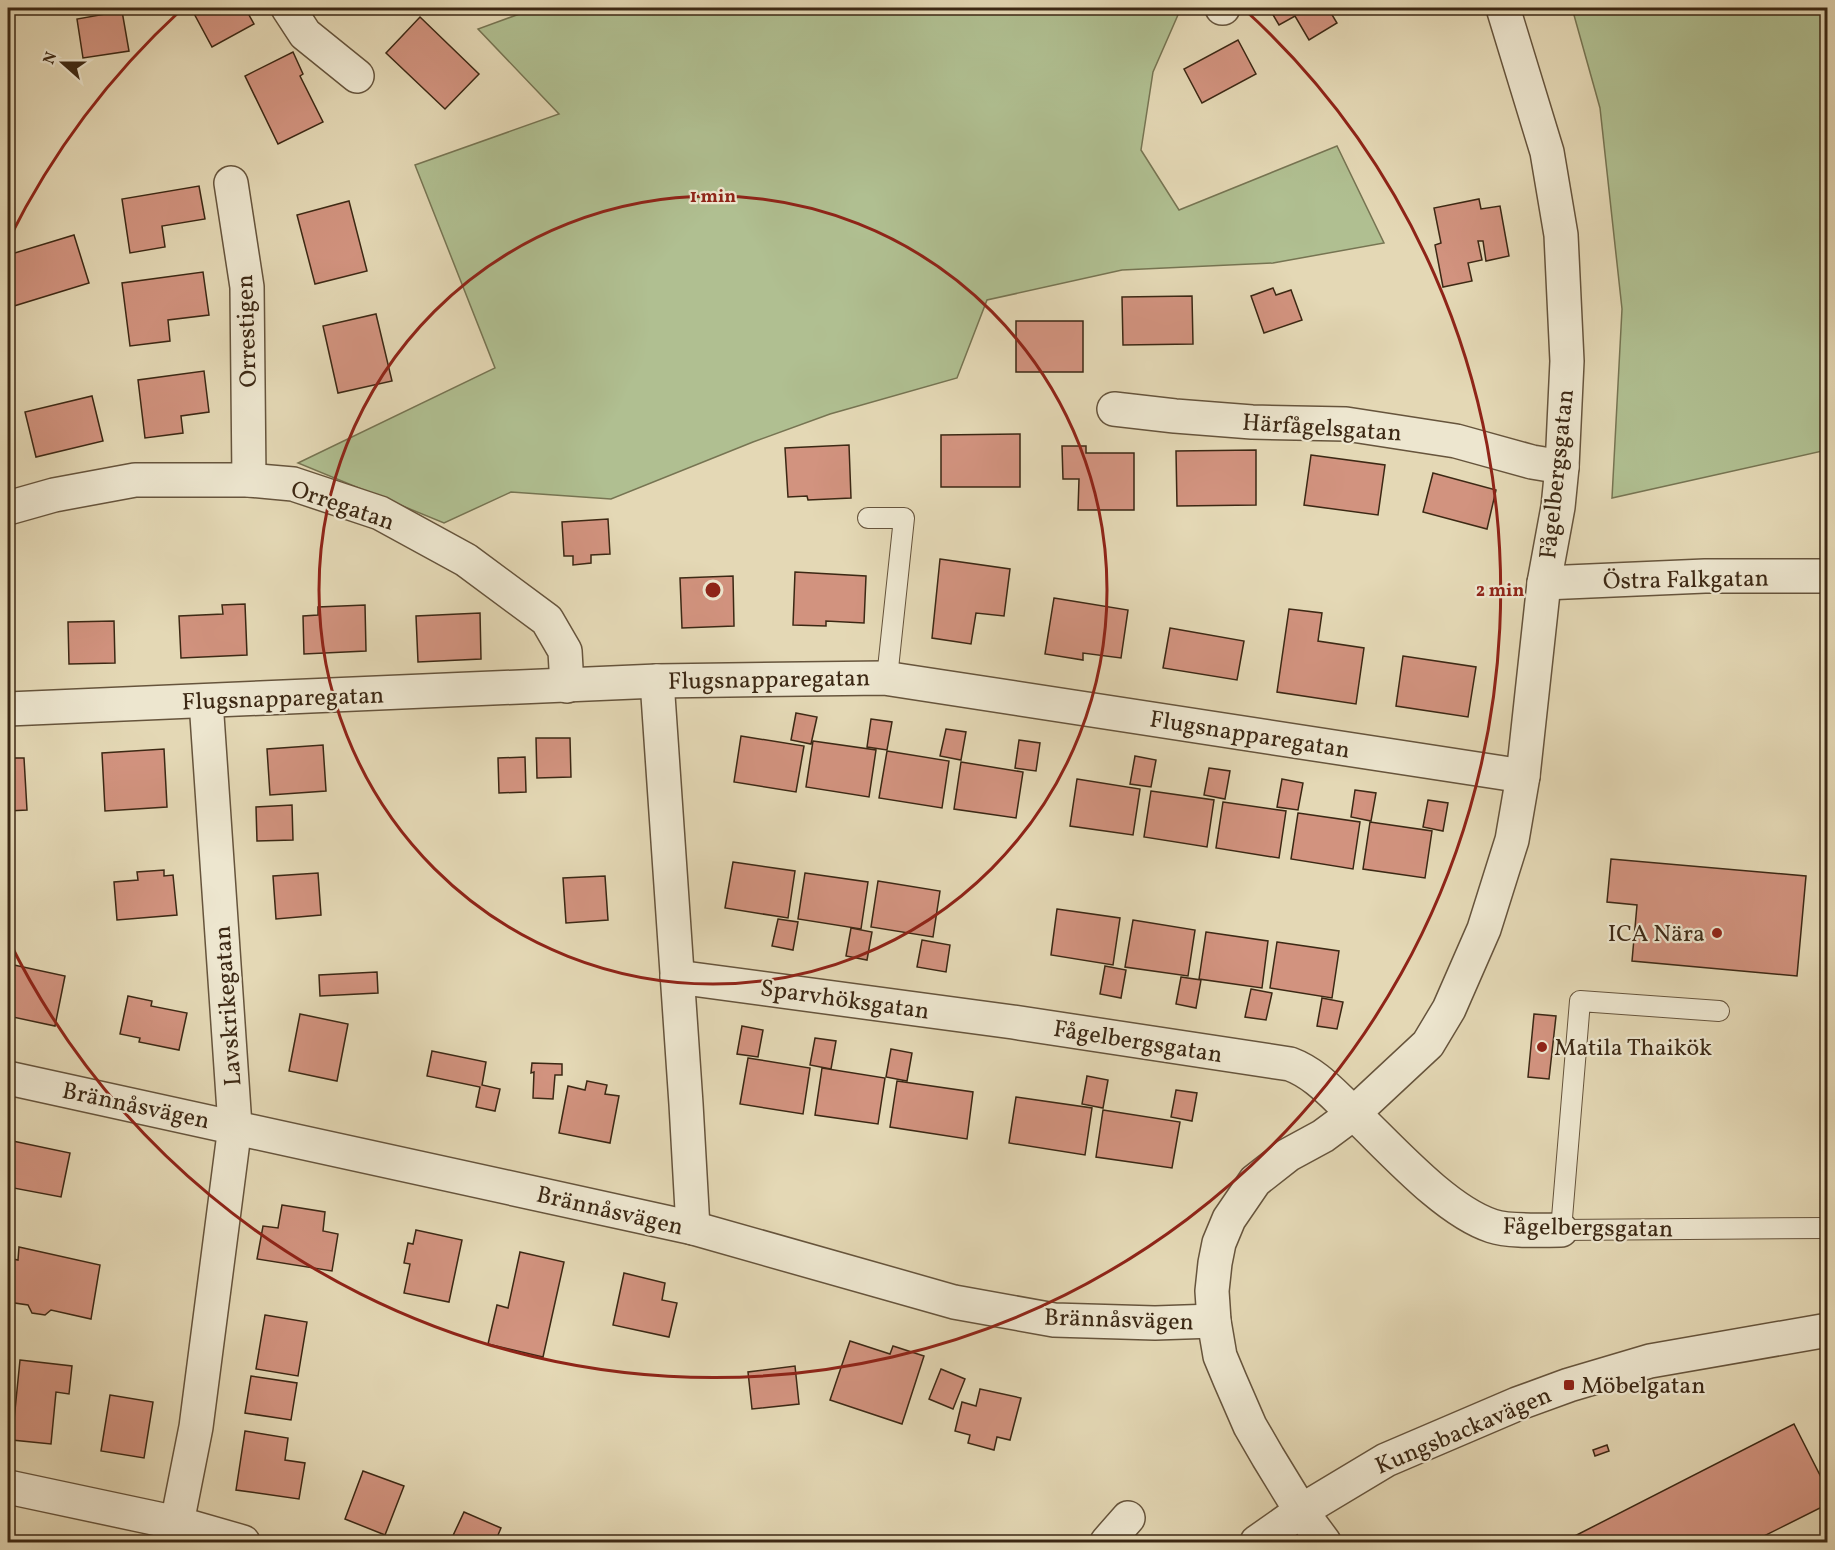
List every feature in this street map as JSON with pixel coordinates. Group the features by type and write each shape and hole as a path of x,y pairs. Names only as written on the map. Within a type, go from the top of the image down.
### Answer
{"street":[{"path":"288,8 305,34 357,76"},
{"name":"Fågelbergsgatan","path":"1301,1511 1250,1426 1220,1356 1212,1291 1219,1244 1229,1219 1255,1182 1288,1155 1323,1136 1354,1113 1428,1044 1449,1009 1484,929 1512,840 1523,776 1544,583 1558,507 1568,361 1561,235 1547,152 1503,8"},
{"name":"Orrestigen","path":"231,183 247,287 249,480"},
{"name":"Härfågelsgatan","path":"1114,409 1252,422 1346,424 1456,441 1532,462 1562,467"},
{"name":"Orregatan","path":"8,508 54,495 135,480 249,480 293,484 380,513 466,560 547,620 566,651 567,686"},
{"name":"Östra Falkgatan","path":"1544,583 1705,576 1827,576"},
{"name":"Flugsnapparegatan","path":"8,709 657,681 887,678 1523,776"},
{"path":"657,681 687,1104 693,1228"},
{"name":"Lavskrikegatan","path":"177,1523 196,1427 235,1126 206,701"},
{"name":"Sparvhöksgatan","path":"677,977 1013,1022"},
{"name":"Fågelbergsgatan","path":"1013,1022 1290,1064 1314,1076 1402,1161 1455,1207 1493,1226 1536,1231 1561,1230"},
{"name":"Brännåsvägen","path":"8,1078 693,1228 954,1302 1054,1320 1155,1323 1214,1321"},
{"name":"Kungsbackavägen","path":"1257,1542 1301,1511 1386,1460 1517,1404 1650,1361 1827,1330"},
{"path":"8,1487 177,1523 243,1542"},
{"path":"1301,1511 1324,1542"},
{"path":"1107,1542 1128,1518"}],"lane":[{"path":"868,518 904,518 887,678"},
{"path":"1561,1230 1580,1001 1719,1011"},
{"name":"Fågelbergsgatan","path":"1561,1230 1827,1228"}],"green space":[{"path":"536,8 1181,8 1153,72 1141,150 1179,210 1337,146 1384,243 1273,263 1122,270 987,300 957,378 830,414 611,499 511,492 444,523 298,463 495,368 415,165 559,114 478,29"},
{"path":"1572,8 1827,8 1827,450 1612,498 1622,309 1600,108"}],"building":[{"path":"191,8 245,8 254,24 212,47"},
{"path":"1269,8 1328,8 1337,23 1309,40 1295,16 1279,25"},
{"path":"122,11 129,51 83,58 77,19"},
{"path":"420,17 479,74 445,109 386,53"},
{"path":"1238,40 1256,74 1202,103 1184,69"},
{"path":"293,52 303,74 300,76 323,122 278,144 245,76"},
{"path":"199,186 205,219 162,226 165,247 130,253 122,199"},
{"path":"1479,199 1481,209 1500,206 1509,256 1486,261 1483,241 1478,241 1482,260 1468,263 1472,281 1443,287 1435,245 1441,243 1434,208"},
{"path":"349,201 367,271 315,284 297,215"},
{"path":"74,235 89,283 14,306 8,285 8,255"},
{"path":"203,272 209,315 168,320 170,341 130,346 122,283"},
{"path":"1273,288 1276,295 1291,290 1302,320 1264,333 1251,296"},
{"path":"1192,296 1193,344 1123,345 1122,297"},
{"path":"376,314 392,381 338,393 323,326"},
{"path":"1016,321 1083,321 1083,372 1016,372"},
{"path":"204,371 209,412 181,416 183,433 145,438 138,380"},
{"path":"92,396 103,441 36,457 25,412"},
{"path":"1020,434 1020,487 941,487 941,435"},
{"path":"849,445 851,498 808,500 807,496 788,497 785,448"},
{"path":"1062,446 1086,446 1086,453 1134,453 1134,510 1078,510 1079,479 1063,479"},
{"path":"1256,450 1256,505 1177,506 1176,451"},
{"path":"1311,455 1385,465 1378,515 1304,505"},
{"path":"1433,473 1496,490 1487,529 1423,512"},
{"path":"608,519 610,554 591,555 591,563 573,565 573,556 564,556 562,522"},
{"path":"940,559 1010,569 1004,616 976,613 971,644 932,638"},
{"path":"795,572 866,576 864,623 826,621 826,626 793,625"},
{"path":"733,576 734,626 682,628 680,578"},
{"path":"1054,598 1128,610 1121,658 1083,653 1083,660 1045,654"},
{"path":"245,604 247,655 181,658 179,616 223,614 222,605"},
{"path":"365,605 366,651 304,654 303,616 318,615 318,607"},
{"path":"1289,609 1322,613 1318,641 1364,648 1356,704 1277,692"},
{"path":"480,613 481,659 418,662 416,616"},
{"path":"114,621 115,663 69,664 68,622"},
{"path":"1170,628 1244,641 1237,680 1163,668"},
{"path":"1403,656 1476,667 1468,717 1396,706"},
{"path":"796,713 817,717 811,744 791,740"},
{"path":"871,719 892,722 887,750 867,747"},
{"path":"946,729 966,732 961,760 940,756"},
{"path":"741,736 804,746 796,792 734,782"},
{"path":"536,738 570,738 571,777 537,778"},
{"path":"1019,740 1040,743 1036,771 1015,768"},
{"path":"813,741 876,750 869,797 806,787"},
{"path":"323,745 326,791 270,795 267,749"},
{"path":"164,749 167,807 105,811 102,753"},
{"path":"887,751 949,761 942,808 879,798"},
{"path":"1135,756 1156,760 1151,787 1130,784"},
{"path":"525,757 526,792 499,793 498,758"},
{"path":"8,758 24,758 27,810 8,811"},
{"path":"961,762 1023,772 1016,818 954,809"},
{"path":"1209,768 1230,771 1225,799 1204,795"},
{"path":"1077,779 1140,789 1133,835 1070,826"},
{"path":"1282,779 1303,783 1298,810 1277,807"},
{"path":"1355,790 1376,793 1371,821 1351,817"},
{"path":"1151,791 1214,800 1207,847 1144,837"},
{"path":"1428,800 1448,803 1443,831 1423,827"},
{"path":"1223,802 1286,811 1279,858 1216,848"},
{"path":"292,805 293,840 257,841 256,807"},
{"path":"1298,813 1360,822 1353,869 1291,859"},
{"path":"1370,822 1432,831 1425,878 1363,869"},
{"name":"ICA Nära","path":"1611,859 1806,876 1797,976 1632,961 1637,905 1607,902"},
{"path":"733,862 795,871 788,918 725,908"},
{"path":"164,870 164,876 173,875 177,915 117,920 114,882 138,880 137,872"},
{"path":"318,873 321,915 276,919 273,876"},
{"path":"805,873 868,882 861,929 798,919"},
{"path":"605,876 608,920 566,923 563,878"},
{"path":"878,881 940,891 933,937 871,927"},
{"path":"1057,909 1120,918 1113,965 1051,955"},
{"path":"778,919 798,922 793,950 772,946"},
{"path":"1133,920 1195,930 1188,976 1125,967"},
{"path":"851,928 872,932 867,960 846,956"},
{"path":"1206,932 1268,941 1262,988 1199,979"},
{"path":"922,940 950,945 946,972 917,967"},
{"path":"1277,942 1339,951 1332,998 1270,988"},
{"path":"14,965 65,976 55,1026 8,1016 8,997"},
{"path":"1105,966 1126,970 1121,998 1100,994"},
{"path":"377,972 378,993 320,996 319,975"},
{"path":"1181,977 1201,980 1196,1008 1176,1004"},
{"path":"1251,989 1272,993 1266,1020 1245,1017"},
{"path":"128,996 152,1001 151,1006 187,1013 179,1050 139,1042 140,1038 120,1034"},
{"path":"1322,998 1343,1002 1337,1029 1317,1026"},
{"path":"300,1014 348,1024 337,1081 289,1071"},
{"name":"Matila Thaikök","path":"1534,1014 1556,1016 1549,1079 1528,1077"},
{"path":"742,1026 763,1030 758,1057 737,1054"},
{"path":"815,1038 836,1041 831,1069 810,1065"},
{"path":"891,1049 912,1053 907,1081 886,1077"},
{"path":"432,1051 486,1062 482,1085 500,1089 495,1111 476,1107 480,1087 427,1076"},
{"path":"748,1058 810,1068 803,1114 740,1104"},
{"path":"532,1063 562,1064 562,1075 555,1075 553,1099 533,1098"},
{"path":"822,1068 885,1078 878,1124 815,1115"},
{"path":"1087,1076 1108,1080 1103,1108 1082,1104"},
{"path":"587,1081 607,1085 605,1094 619,1096 610,1143 559,1133 568,1086 585,1090"},
{"path":"897,1081 973,1092 967,1139 890,1127"},
{"path":"1176,1090 1197,1093 1192,1121 1171,1117"},
{"path":"1016,1097 1092,1108 1085,1155 1009,1143"},
{"path":"1103,1110 1180,1122 1172,1168 1096,1157"},
{"path":"8,1140 70,1153 61,1197 8,1187"},
{"path":"282,1205 325,1212 323,1231 338,1234 332,1271 257,1259 263,1226 278,1228"},
{"path":"416,1230 462,1240 449,1302 404,1293 410,1264 404,1263 408,1243 413,1244"},
{"path":"19,1247 100,1265 91,1319 51,1310 45,1315 32,1313 28,1305 8,1302 8,1258 18,1260"},
{"path":"520,1252 564,1262 543,1357 488,1344 497,1305 508,1308"},
{"path":"624,1273 665,1283 662,1300 677,1303 669,1337 613,1325"},
{"path":"265,1315 307,1322 298,1376 256,1369"},
{"path":"850,1341 890,1354 893,1346 924,1356 902,1424 830,1400"},
{"path":"20,1360 72,1366 69,1394 56,1392 51,1444 12,1440"},
{"path":"795,1366 799,1404 752,1409 748,1372"},
{"path":"941,1369 965,1379 953,1409 929,1399"},
{"path":"251,1376 297,1383 291,1420 245,1413"},
{"path":"980,1389 1021,1398 1010,1440 997,1437 994,1450 968,1443 970,1435 955,1431 962,1402 976,1406"},
{"path":"110,1395 153,1402 144,1458 101,1451"},
{"path":"1794,1424 1828,1491 1828,1504 1752,1542 1563,1542"},
{"path":"245,1431 288,1438 285,1460 305,1463 299,1499 236,1490"},
{"path":"1607,1445 1609,1451 1595,1456 1593,1450"},
{"path":"363,1471 404,1486 385,1535 345,1519"},
{"path":"464,1512 501,1528 495,1542 450,1542"}],"place":[{"name":"ICA Nära","path":"1717,933"},
{"name":"Matila Thaikök","path":"1542,1047"},
{"name":"Möbelgatan","path":"1569,1385"}]}
